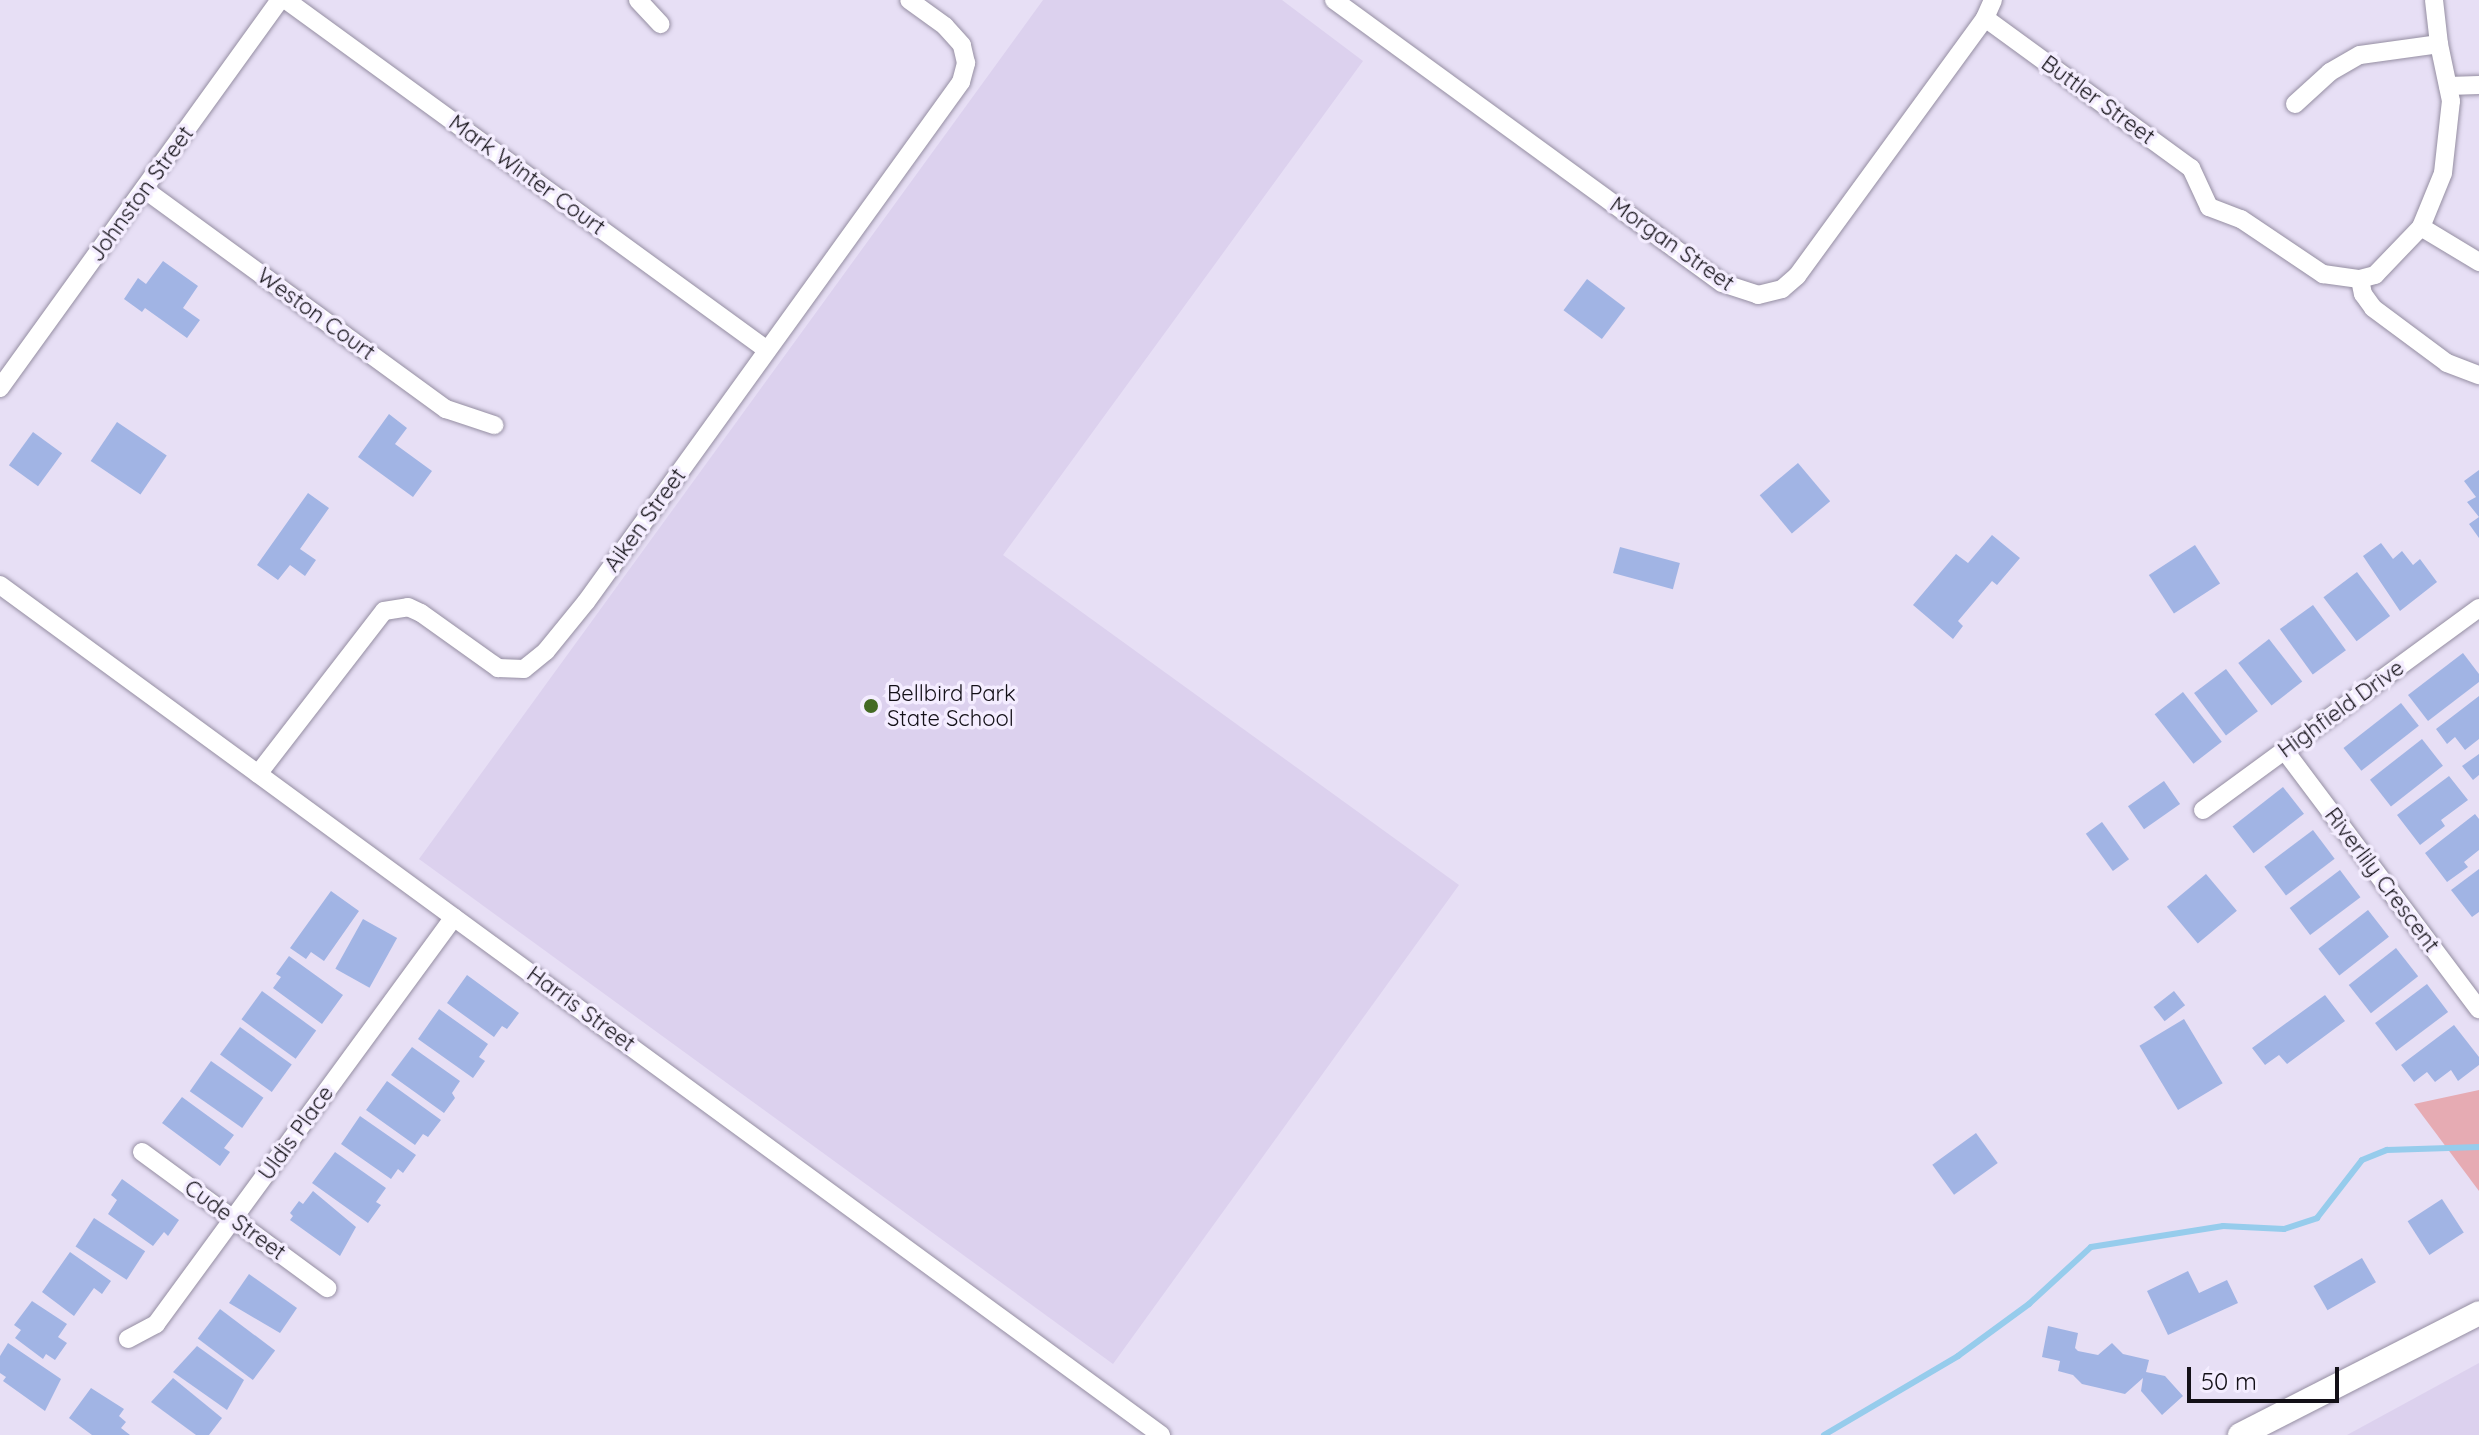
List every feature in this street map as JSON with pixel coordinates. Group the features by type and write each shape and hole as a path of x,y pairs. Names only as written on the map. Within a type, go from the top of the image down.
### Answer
{"street":[{"name":"Johnston Street","path":"0,388 283,0"},
{"name":"Mark Winter Court","path":"283,0 767,350"},
{"path":"638,0 660,24"},
{"name":"Aiken Street","path":"258,774 384,611 408,607 421,613 498,668 524,669 537,662 586,602 961,82 966,63 962,45 945,26 909,0"},
{"name":"Morgan Street","path":"1334,0 1722,283 1758,295 1782,289 1797,276 1985,18"},
{"path":"1985,18 1993,0"},
{"path":"2434,0 2451,101 2443,173 2421,227 2375,275 2360,279 2363,294 2373,308 2447,363 2479,375"},
{"name":"Buttler Street","path":"1985,18 2191,168 2209,207 2241,219 2323,274 2360,279"},
{"path":"2295,104 2330,72 2360,55 2439,44"},
{"path":"2448,86 2479,85"},
{"name":"Weston Court","path":"144,189 446,409 494,425"},
{"path":"2421,227 2479,262"},
{"name":"Harris Street","path":"0,585 1161,1435"},
{"name":"Highfield Drive","path":"2203,810 2475,618"},
{"name":"Riverlily Crescent","path":"2285,751 2479,1009"},
{"name":"Uldis Place","path":"128,1339 156,1324 454,917"},
{"name":"Cude Street","path":"142,1152 327,1288"},
{"path":"2240,1435 2337,1389 2479,1313"}],"shaded area":[{"name":"Bellbird Park State School","path":"1043,0 1282,0 1363,61 1003,555 1459,885 1113,1364 419,859"},
{"path":"2479,1090 2479,1191 2414,1104"},
{"path":"2479,1363 2479,1435 2347,1435"}],"building":[{"path":"163,261 198,286 183,308 200,320 187,338 145,308 142,312 124,299 138,278 146,284"},
{"path":"1587,279 1625,308 1602,339 1564,310"},
{"path":"389,414 407,428 395,444 432,471 413,497 358,457"},
{"path":"117,422 167,456 140,495 91,461"},
{"path":"33,432 62,453 38,486 9,465"},
{"path":"1798,463 1830,501 1792,533 1760,495"},
{"path":"2479,470 2479,517 2467,502 2476,497 2464,481"},
{"path":"308,493 329,508 300,549 316,560 305,576 290,565 278,580 257,565"},
{"path":"2479,517 2479,538 2469,524"},
{"path":"1992,535 2020,558 1997,585 1992,581 1958,621 1963,626 1953,639 1913,605 1956,554 1968,563"},
{"path":"2381,543 2393,559 2402,551 2413,565 2420,559 2437,582 2400,611 2363,556"},
{"path":"2195,545 2220,584 2174,614 2149,575"},
{"path":"1620,547 1680,563 1673,589 1613,573"},
{"path":"2357,572 2390,616 2357,641 2323,597"},
{"path":"2313,605 2346,650 2313,674 2280,629"},
{"path":"2269,639 2302,682 2272,706 2238,663"},
{"path":"2463,653 2479,674 2479,682 2428,721 2408,695"},
{"path":"2226,669 2258,711 2226,735 2194,693"},
{"path":"2183,692 2222,742 2193,764 2155,714"},
{"path":"2479,696 2479,739 2465,750 2455,737 2447,744 2436,729"},
{"path":"2401,703 2419,726 2361,771 2343,748"},
{"path":"2422,739 2443,766 2391,806 2370,780"},
{"path":"2479,754 2479,775 2473,780 2462,766"},
{"path":"2449,776 2468,800 2441,820 2445,826 2420,845 2397,815"},
{"path":"2164,781 2180,804 2144,829 2128,806"},
{"path":"2283,787 2304,814 2253,853 2233,826"},
{"path":"2475,814 2479,819 2479,850 2464,862 2468,867 2447,882 2425,853"},
{"path":"2102,822 2129,859 2113,871 2086,834"},
{"path":"2313,830 2335,859 2286,895 2264,867"},
{"path":"2479,869 2479,912 2472,917 2451,890"},
{"path":"2340,870 2360,897 2310,935 2290,908"},
{"path":"2206,874 2237,911 2198,944 2167,907"},
{"path":"331,891 359,911 324,961 311,952 306,959 290,948"},
{"path":"2368,910 2389,937 2339,976 2318,949"},
{"path":"363,919 397,938 369,988 335,969"},
{"path":"2396,948 2418,976 2371,1013 2349,985"},
{"path":"289,956 343,995 322,1024 273,988 281,977 276,974"},
{"path":"467,975 519,1013 507,1029 502,1026 494,1037 447,1003"},
{"path":"2427,984 2448,1012 2396,1051 2375,1023"},
{"path":"262,991 316,1030 296,1059 241,1019"},
{"path":"2174,991 2185,1005 2165,1021 2154,1007"},
{"path":"2325,995 2345,1021 2287,1064 2279,1055 2265,1065 2252,1048"},
{"path":"439,1009 488,1044 479,1057 485,1061 473,1078 418,1039"},
{"path":"2184,1019 2223,1083 2178,1110 2139,1046"},
{"path":"2454,1025 2479,1057 2479,1065 2458,1081 2451,1070 2435,1082 2427,1072 2414,1082 2401,1065"},
{"path":"240,1027 292,1065 272,1092 220,1055"},
{"path":"412,1047 460,1081 452,1093 455,1098 444,1113 391,1075"},
{"path":"211,1061 263,1098 242,1128 190,1091"},
{"path":"387,1081 441,1120 428,1137 423,1134 415,1145 366,1110"},
{"path":"182,1097 234,1135 224,1148 230,1152 220,1166 162,1123"},
{"path":"360,1116 416,1155 403,1173 398,1169 391,1179 341,1144"},
{"path":"1976,1133 1998,1163 1954,1195 1932,1165"},
{"path":"335,1152 386,1188 376,1202 381,1205 368,1223 312,1183"},
{"path":"122,1179 179,1220 168,1236 164,1232 153,1246 108,1214 117,1200 111,1195"},
{"path":"313,1191 356,1227 340,1256 290,1220 293,1216 290,1213 299,1201 303,1204"},
{"path":"2442,1199 2464,1233 2429,1255 2408,1221"},
{"path":"94,1218 145,1251 127,1280 75,1247"},
{"path":"70,1252 111,1281 102,1294 94,1288 74,1316 42,1292"},
{"path":"2362,1258 2376,1282 2328,1310 2314,1286"},
{"path":"2188,1271 2199,1293 2227,1280 2238,1303 2168,1335 2147,1291"},
{"path":"249,1274 297,1308 280,1333 229,1303"},
{"path":"32,1301 67,1324 58,1337 67,1343 55,1360 46,1354 43,1359 15,1338 21,1330 14,1325"},
{"path":"220,1309 275,1351 253,1380 198,1339"},
{"path":"2048,1326 2078,1333 2075,1348 2078,1351 2098,1355 2112,1343 2123,1354 2149,1360 2146,1372 2165,1376 2183,1396 2162,1415 2141,1391 2143,1378 2125,1394 2082,1384 2073,1375 2058,1371 2060,1361 2042,1357"},
{"path":"8,1343 61,1379 45,1411 3,1381 6,1377 0,1373 0,1356"},
{"path":"197,1346 244,1380 227,1410 173,1372"},
{"path":"173,1378 222,1418 209,1435 196,1435 151,1402"},
{"path":"91,1388 124,1409 119,1416 126,1422 121,1428 130,1435 92,1435 69,1418"}],"waterway":[{"path":"1824,1435 1958,1356 2029,1304 2091,1247 2223,1226 2284,1229 2317,1218 2362,1160 2387,1150 2479,1147"}],"place":[{"name":"Bellbird Park State School","path":"871,706"}]}
